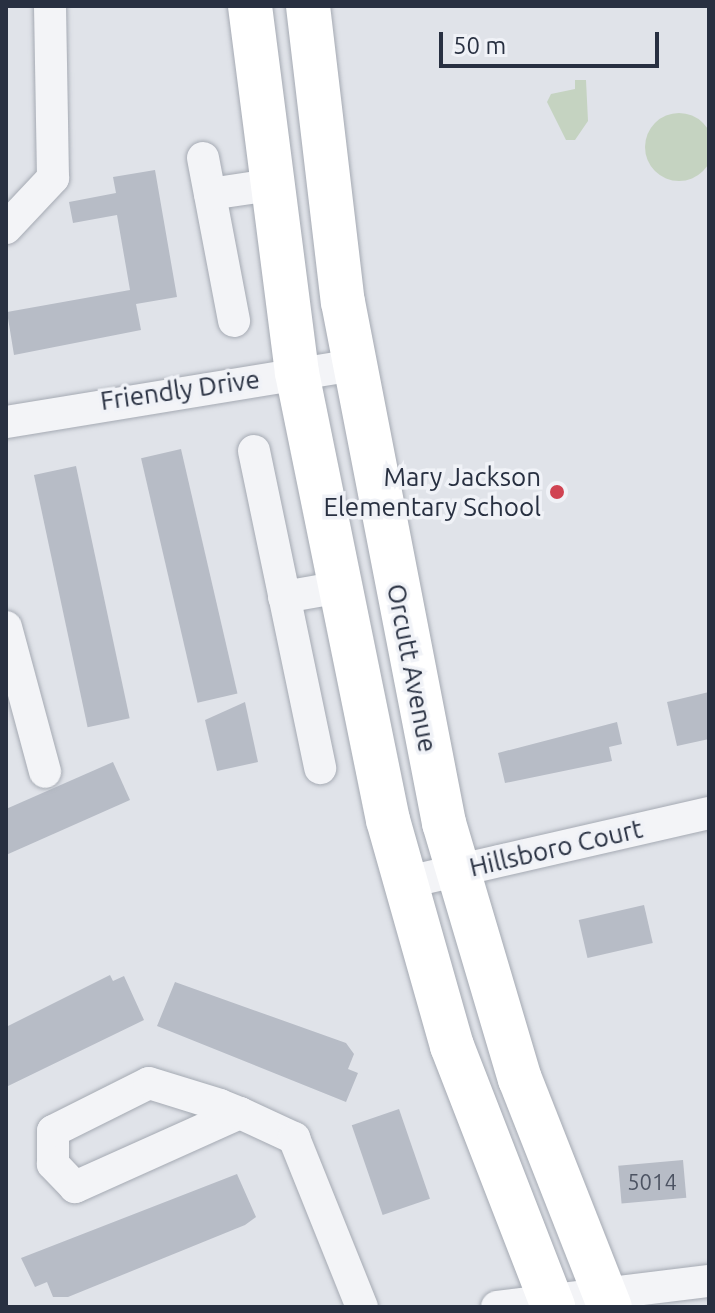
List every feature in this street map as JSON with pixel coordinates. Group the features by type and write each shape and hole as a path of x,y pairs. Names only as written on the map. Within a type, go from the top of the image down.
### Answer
{"main road":[{"name":"Orcutt Avenue","path":"250,6 297,373 335,588 403,883 452,1046 551,1303"},
{"name":"Orcutt Avenue","path":"308,6 355,365 456,871 520,1079 607,1300"}],"street":[{"path":"6,228 53,178 50,6"},
{"path":"203,158 234,321"},
{"path":"210,194 271,185"},
{"name":"Friendly Drive","path":"6,421 355,365"},
{"path":"254,451 320,768"},
{"path":"284,597 335,588"},
{"path":"6,627 45,772"},
{"name":"Hillsboro Court","path":"403,883 709,813"},
{"path":"240,1113 75,1187 53,1164 53,1131 149,1083 240,1113 294,1138 362,1307"},
{"path":"497,1307 607,1300 709,1281"}],"green space":[{"path":"575,80 586,80 588,121 575,140 566,140 547,102 551,94 575,89"},
{"path":"679,113 703,123 713,147 703,171 679,181 655,171 645,147 655,123"}],"building":[{"path":"155,170 177,297 136,304 141,330 14,355 7,312 130,290 117,215 73,223 69,202 116,193 113,177"},
{"path":"181,449 237,694 198,703 141,458"},
{"path":"76,466 130,718 88,727 34,475"},
{"path":"709,692 709,739 677,746 667,702"},
{"path":"245,702 258,762 217,771 205,720"},
{"path":"617,722 622,744 609,747 612,761 505,783 498,753"},
{"path":"113,762 130,800 6,855 6,809"},
{"path":"644,905 653,943 587,958 579,920"},
{"path":"110,975 113,981 124,976 144,1020 6,1087 6,1027"},
{"path":"175,982 346,1043 354,1054 348,1069 358,1073 346,1102 157,1026"},
{"path":"399,1109 430,1199 383,1215 352,1125"},
{"path":"683,1160 686,1198 622,1204 618,1166"},
{"path":"237,1174 256,1217 245,1225 68,1297 53,1297 47,1282 35,1287 21,1258"}],"place":[{"name":"Mary Jackson Elementary School","path":"557,492"}]}
